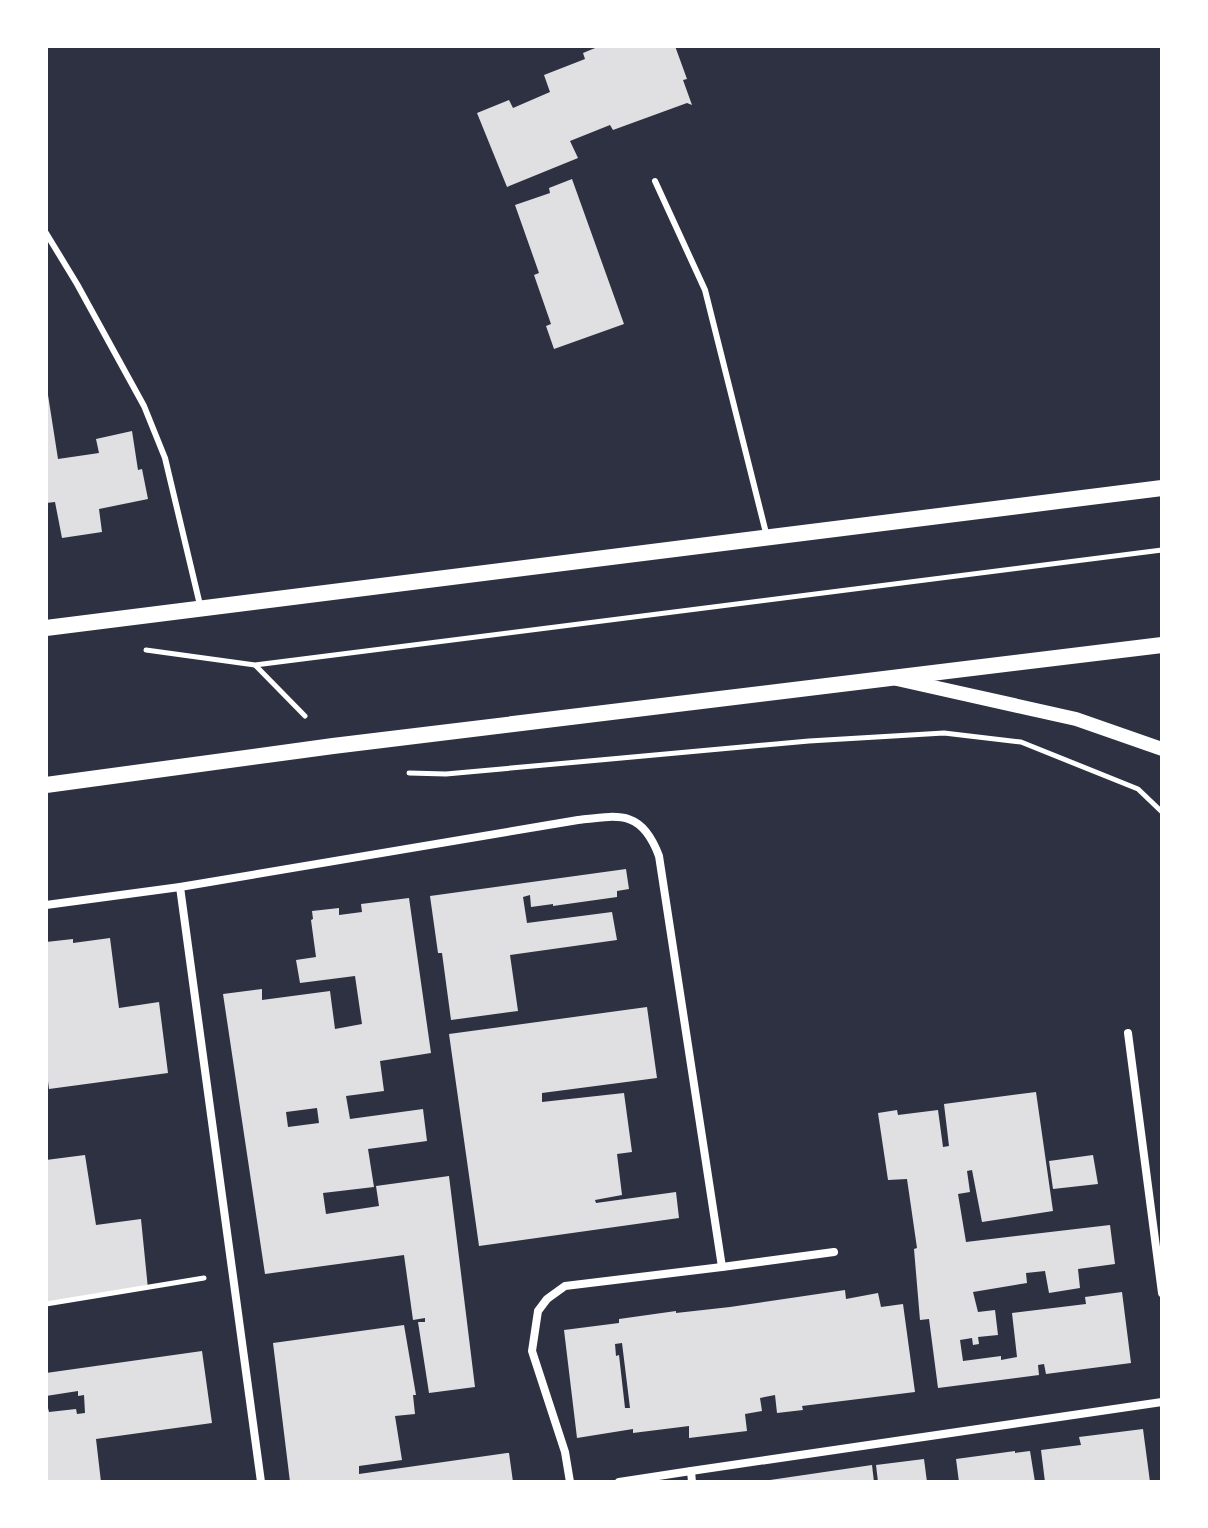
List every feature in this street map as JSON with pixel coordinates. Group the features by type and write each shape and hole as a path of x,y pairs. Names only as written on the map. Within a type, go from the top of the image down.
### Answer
{"main road":[{"path":"46,628 1162,488"},
{"path":"46,785 333,746 1162,645"}],"street":[{"path":"896,679 1076,719 1162,749"},
{"path":"46,905 180,887 578,820 615,816 641,824 654,841 659,856 722,1267"},
{"path":"180,887 261,1482"},
{"path":"1128,1033 1162,1293"},
{"path":"570,1482 565,1452 532,1351 538,1311 547,1299 565,1286 834,1252"},
{"path":"619,1482 1162,1402"},
{"path":"691,1471 692,1482"}],"lane":[{"path":"655,181 705,290 767,537"},
{"path":"46,233 77,284 149,419 165,458 201,609"}],"path":[{"path":"146,650 255,665 1162,550"},
{"path":"255,665 333,746"},
{"path":"399,773 446,774 809,741 944,733 1021,742 1138,789 1162,812"},
{"path":"46,1304 233,1274"}],"building":[{"path":"600,46 675,46 692,105 687,103 613,130 610,125 570,141 578,158 507,187 477,113 509,100 513,108 550,92 544,75 585,59 583,53"},
{"path":"572,179 624,324 554,349 546,326 551,324 534,275 539,273 515,205 550,193 549,188"},
{"path":"48,395 58,459 99,453 96,439 132,431 138,470 142,469 148,499 99,509 102,532 62,538 55,502 46,503"},
{"path":"626,869 629,889 617,891 617,897 531,907 530,895 523,897 527,923 612,912 617,940 510,955 518,1011 451,1020 430,896"},
{"path":"409,898 431,1053 380,1061 384,1091 346,1096 350,1119 423,1109 427,1141 368,1149 374,1187 323,1193 326,1214 379,1206 376,1186 449,1176 475,1387 429,1393 418,1322 425,1322 425,1318 413,1320 404,1255 265,1274 223,994 262,989 262,1000 330,991 335,1029 362,1024 355,976 300,983 296,960 316,957 312,911 339,908 339,915 362,912 361,904","holes":["317,1108 319,1123 288,1127 286,1112"]},
{"path":"110,938 119,1008 159,1002 168,1073 49,1089 46,1066 46,942 73,939 73,943"},
{"path":"647,1007 657,1078 542,1093 542,1102 624,1093 632,1152 617,1154 622,1195 595,1200 596,1203 676,1192 679,1218 479,1246 449,1034"},
{"path":"1036,1092 1053,1211 982,1222 972,1170 967,1171 970,1192 958,1194 966,1242 1110,1225 1115,1264 1078,1269 1080,1288 1049,1293 1045,1271 1026,1273 1027,1283 973,1292 978,1312 995,1310 998,1335 978,1337 979,1344 973,1345 972,1338 960,1340 963,1361 1017,1357 1012,1313 1086,1304 1085,1297 1122,1292 1131,1363 1046,1374 1044,1364 1038,1365 1039,1375 938,1388 929,1319 920,1320 914,1249 917,1248 907,1179 888,1180 878,1113 897,1110 898,1115 938,1110 943,1147 949,1146 944,1104"},
{"path":"85,1155 96,1225 141,1219 148,1289 46,1304 46,1160"},
{"path":"1093,1155 1098,1184 1053,1189 1049,1161"},
{"path":"845,1290 846,1299 878,1293 881,1307 903,1304 915,1392 802,1406 803,1410 777,1413 775,1395 760,1398 762,1411 745,1414 747,1431 689,1438 689,1426 633,1433 633,1429 577,1438 564,1330 676,1311 730,1307","holes":["622,1343 630,1408 625,1408 615,1344"]},
{"path":"404,1325 416,1395 413,1395 415,1414 395,1416 402,1460 359,1466 359,1474 509,1453 513,1482 290,1482 273,1343"},
{"path":"202,1351 212,1423 96,1439 101,1482 46,1482 46,1400 49,1412 76,1409 77,1414 85,1413 84,1395 78,1396 78,1391 46,1396 46,1373"},
{"path":"1143,1429 1150,1482 1045,1482 1041,1450 1081,1445 1079,1437"},
{"path":"1030,1451 1035,1482 959,1482 956,1459"},
{"path":"924,1459 927,1482 878,1482 876,1465"},
{"path":"872,1465 874,1482 770,1480"}]}
